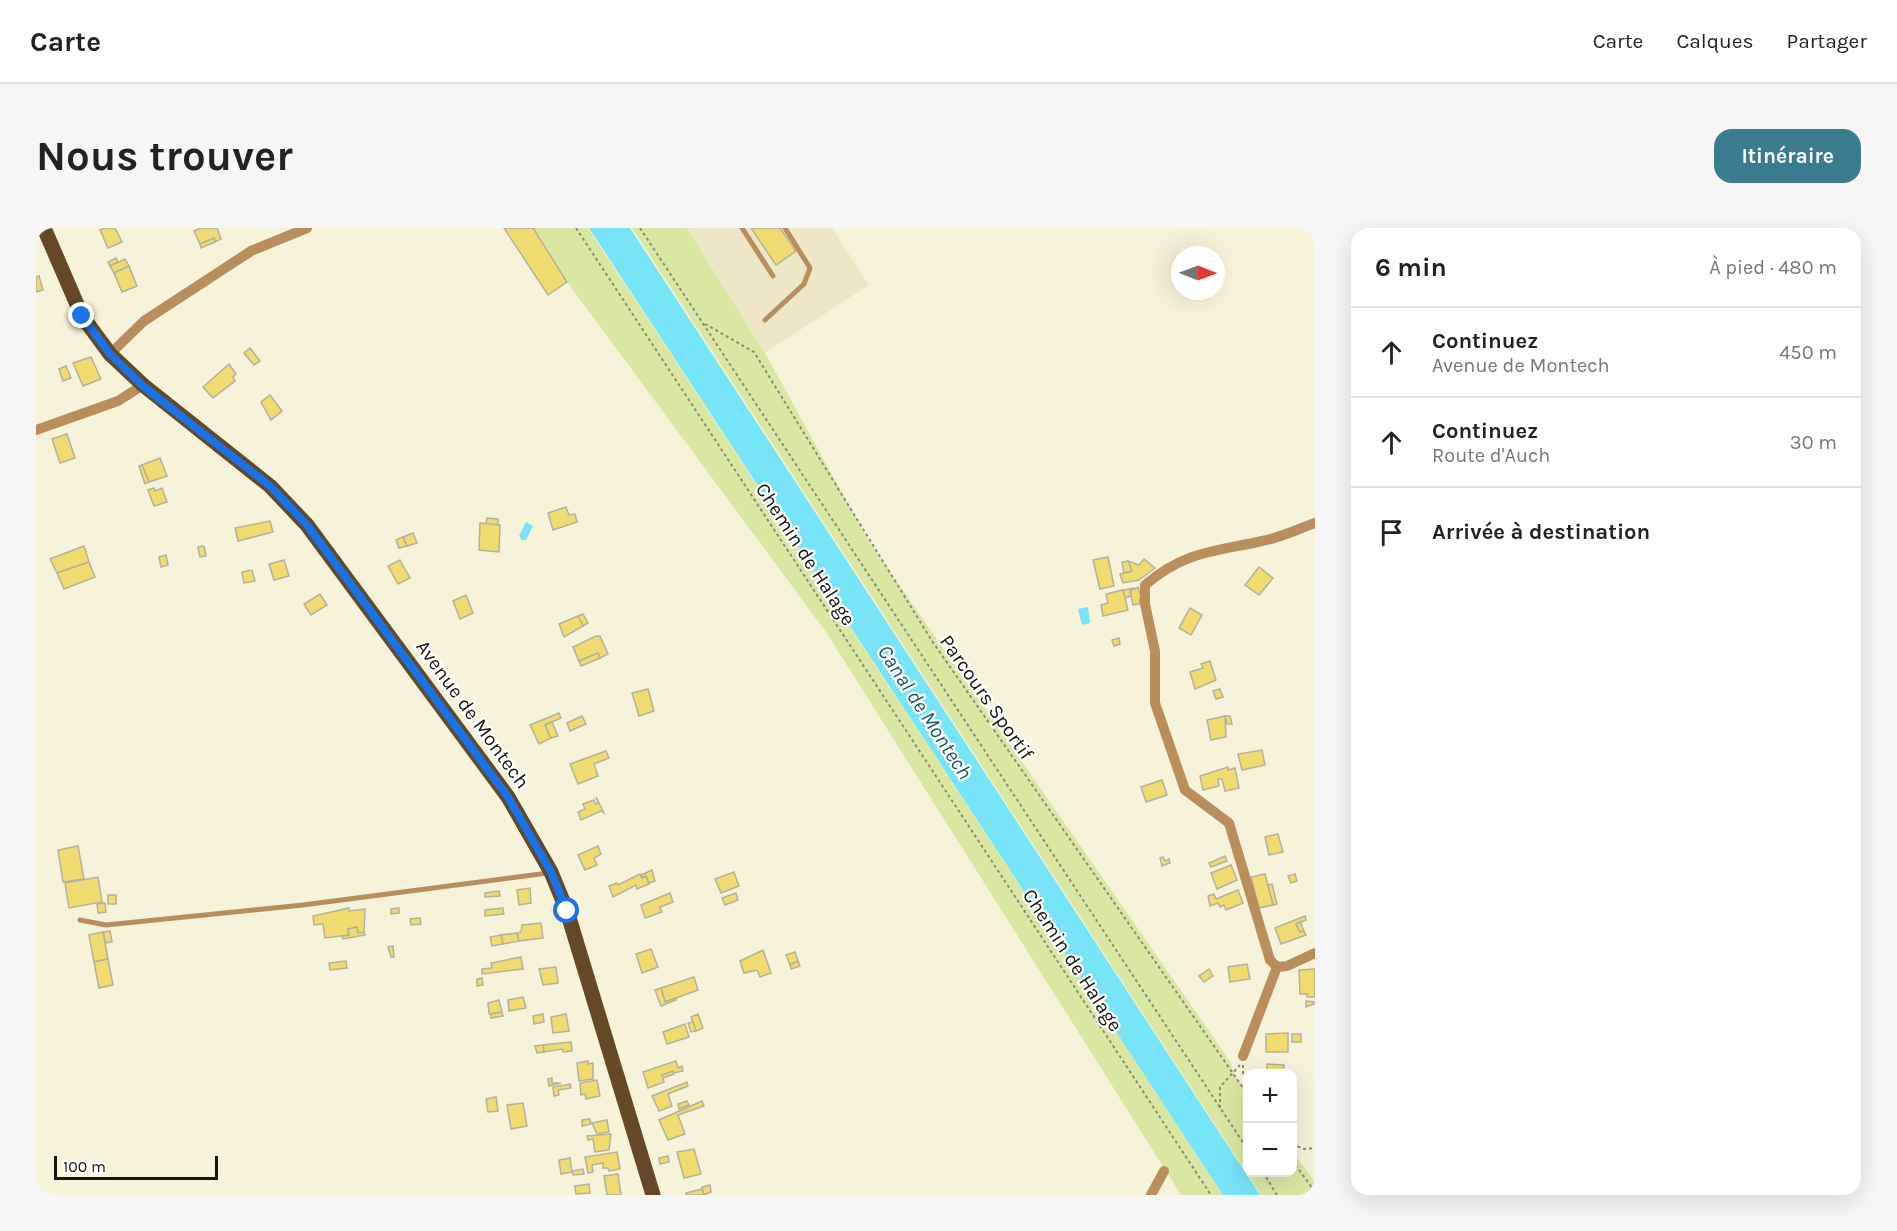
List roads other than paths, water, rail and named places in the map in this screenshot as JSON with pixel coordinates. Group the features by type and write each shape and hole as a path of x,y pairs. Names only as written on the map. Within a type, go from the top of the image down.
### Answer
{"main road":[{"name":"Avenue de Montech","path":"44,228 82,316 110,354 143,386 270,486 307,525 508,797 551,872 583,956 653,1195"}],"street":[{"path":"110,354 144,321 251,251 307,228"},
{"path":"36,430 118,401 143,386"},
{"path":"1277,967 1270,960 1229,823 1185,790 1155,702 1155,651 1145,604 1145,585 1166,567 1208,551 1264,541 1315,523"},
{"path":"1277,967 1287,966 1315,953"},
{"path":"1242,1060 1277,967"},
{"path":"1151,1195 1164,1171"}],"lane":[{"path":"742,228 773,276"},
{"path":"765,320 804,284 810,268 785,228"},
{"path":"80,920 106,925 544,876 551,872"}],"water":[{"name":"Canal de Montech","path":"589,228 630,228 1243,1169 1243,1177 1248,1177 1260,1195 1223,1195"},
{"path":"526,522 533,526 526,540 522,540 519,536"},
{"path":"1088,607 1090,623 1082,625 1078,609"}]}
